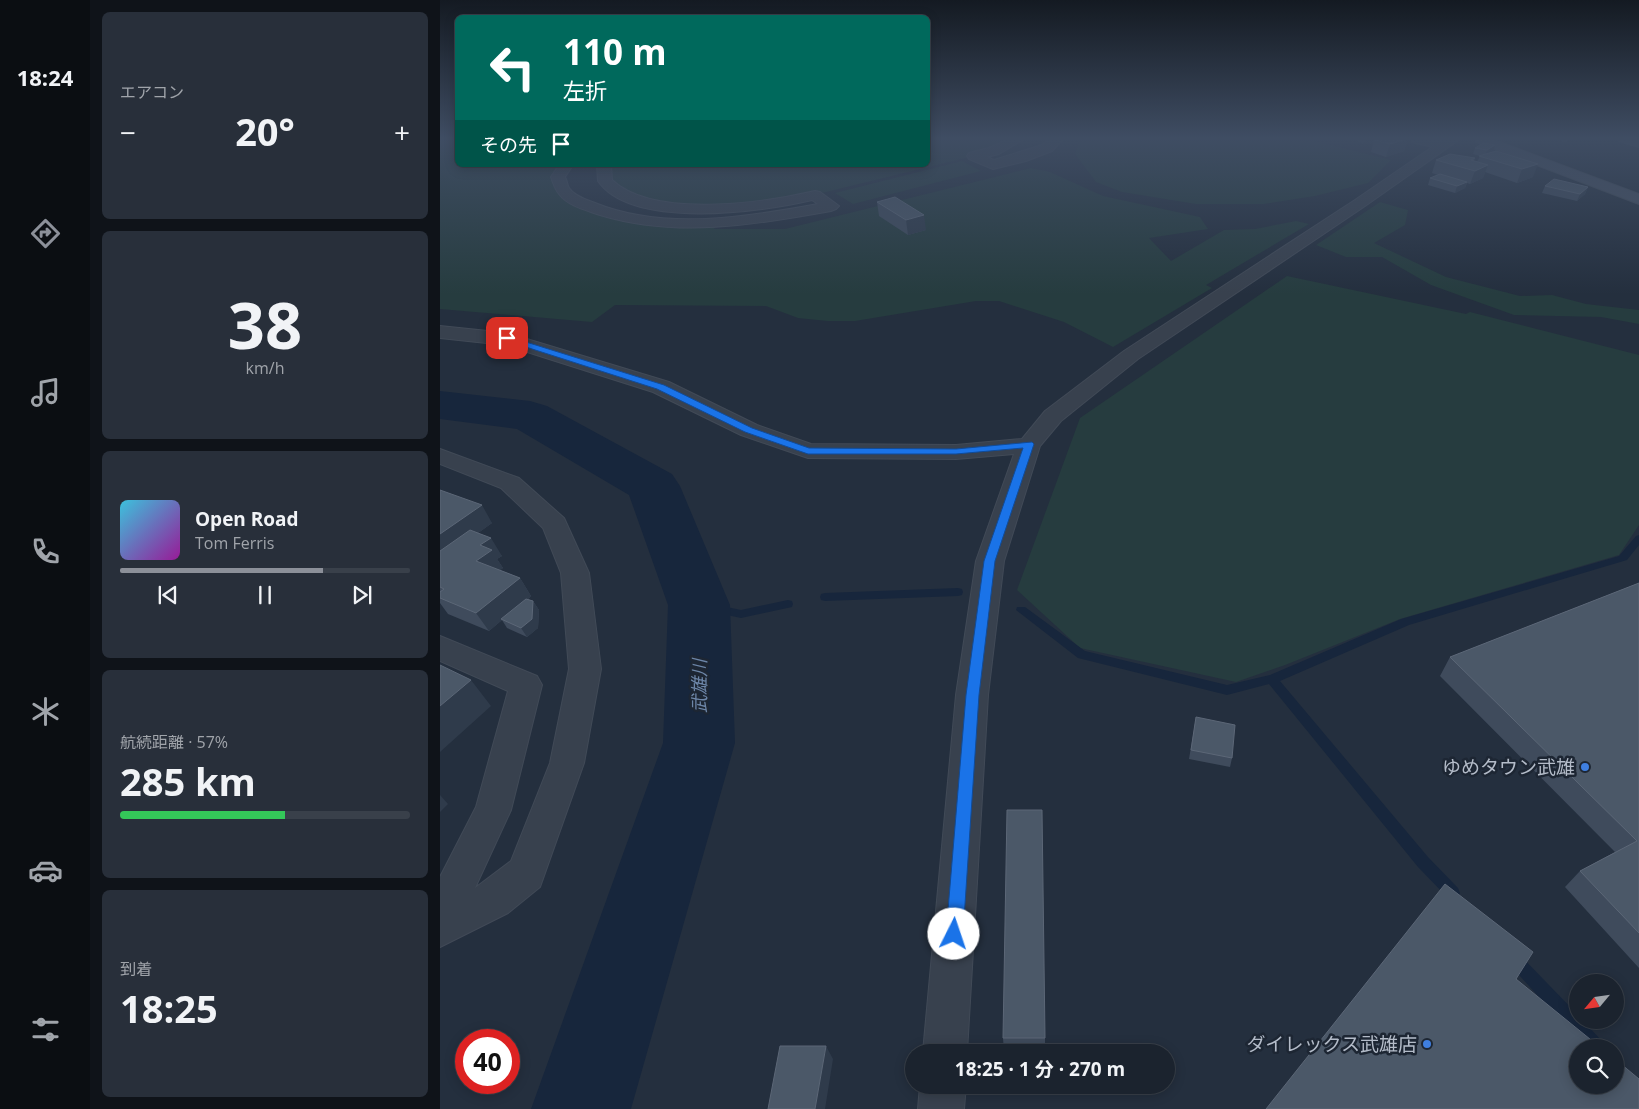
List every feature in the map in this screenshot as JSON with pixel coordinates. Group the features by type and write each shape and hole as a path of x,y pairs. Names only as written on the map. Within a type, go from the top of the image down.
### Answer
{"main road":[{"path":"1617,191 1639,199"}],"street":[{"path":"564,191 581,203 612,215 652,221 720,222 783,215 831,206 815,195 785,202 726,209 653,204 632,199 614,191"},
{"path":"946,1044 972,695 990,561 1029,444 1053,416 1131,354 1377,191"},
{"path":"440,332 507,338 661,387 749,430 808,451 956,452 1029,444"},
{"path":"440,456 510,483 555,524 575,572 585,669 567,763 526,874 494,899 440,927"},
{"path":"440,648 526,685 493,810 440,919"},
{"path":"941,1109 942,1094"}],"green space":[{"path":"440,191 564,191 612,215 720,222 714,229 785,229 939,191 1091,191 1103,196 1200,217 1208,229 1149,238 1171,261 1224,230 1255,229 1296,221 1309,224 1206,285 1212,288 1113,347 1064,322 999,301 976,301 855,321 798,318 766,306 615,305 592,322 440,309"},
{"path":"831,191 785,202 678,208 615,192"},
{"path":"844,191 904,191 853,204 835,193"},
{"path":"1119,191 1336,191 1264,204 1196,204"},
{"path":"1380,202 1408,210 1405,225 1374,243 1446,277 1520,296 1552,295 1586,304 1639,310 1639,324 1601,317 1514,315 1431,285 1382,257 1346,257 1316,245"},
{"path":"1287,276 1466,314 1470,312 1639,355 1639,525 1619,555 1400,619 1285,665 1236,682 1080,648 1017,590 1080,418"}],"building":[{"path":"1566,191 1584,191 1580,194"},
{"path":"895,197 924,215 906,220 877,202"},
{"path":"440,490 482,505 440,534"},
{"path":"470,530 491,538 480,545 492,550 476,561 520,578 476,613 440,598 440,592 444,589 440,587 440,551"},
{"name":"ゆめタウン武雄","path":"1639,583 1639,933 1580,871 1637,841 1450,657"},
{"path":"526,599 533,601 532,619 521,628 501,619"},
{"path":"440,665 471,680 440,706"},
{"path":"1196,717 1235,725 1232,758 1191,750"},
{"path":"1007,810 1042,810 1045,1038 1003,1038"},
{"name":"ダイレックス武雄店","path":"1445,884 1533,952 1516,979 1569,1022 1569,1029 1578,1029 1590,1039 1569,1039 1569,1094 1624,1094 1624,1066 1639,1079 1639,1109 1266,1109"},
{"path":"780,1046 826,1046 815,1109 768,1109"}],"waterway":[{"name":"武雄川","path":"440,405 530,416 653,486 699,605 699,743 581,1109"},
{"path":"1272,679 1405,622 1623,558 1639,538"},
{"path":"825,597 958,592"},
{"path":"699,605 741,614 788,604"},
{"path":"1021,610 1082,655 1227,690 1272,679"},
{"path":"1272,679 1423,862 1453,893"},
{"path":"1514,959 1589,1039"}],"place":[{"name":"ゆめタウン武雄","path":"1585,767"},
{"name":"ダイレックス武雄店","path":"1427,1044"}],"route":[{"path":"507,338 661,387 749,430 808,451 956,452 1029,444 990,561 972,695 954,934"}]}
